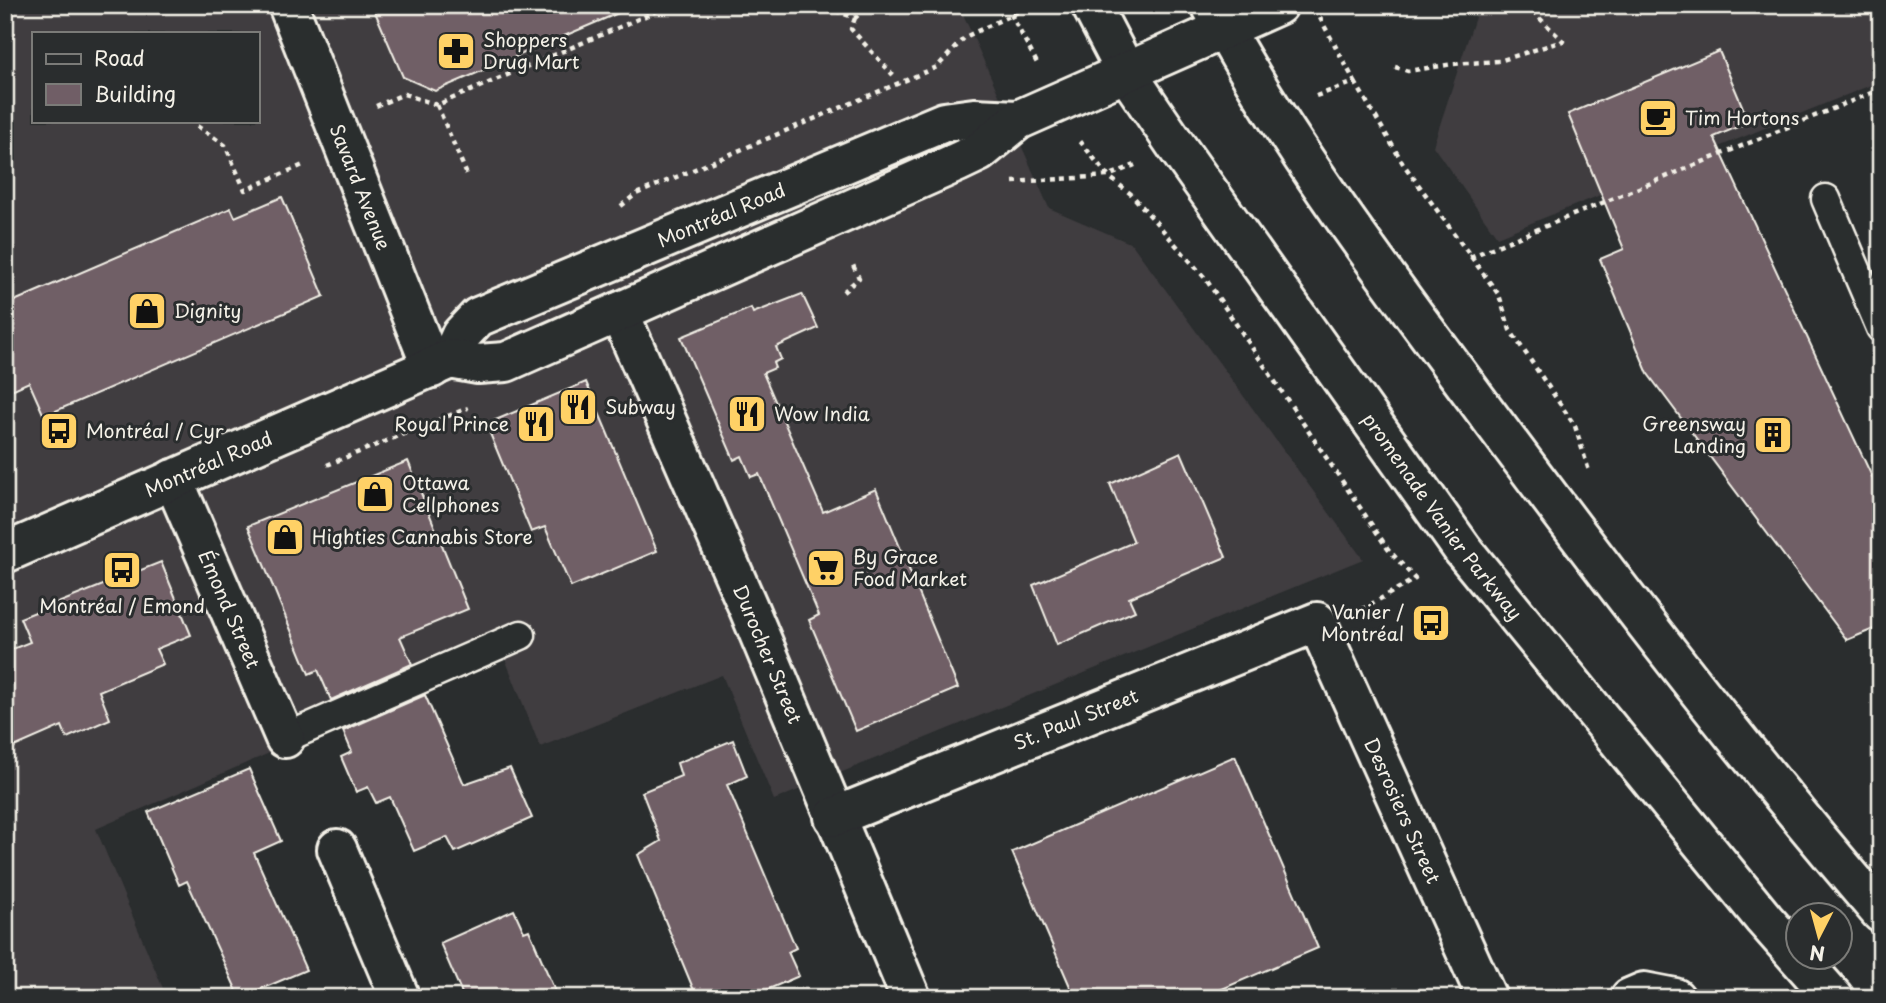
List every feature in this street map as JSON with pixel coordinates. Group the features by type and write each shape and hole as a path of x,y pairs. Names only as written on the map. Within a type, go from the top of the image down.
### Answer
{"main road":[{"name":"Savard Avenue","path":"288,5 441,364"},
{"name":"promenade Vanier Parkway","path":"1091,5 1126,72 1415,486 1493,590 1572,682 1764,919 1834,998"},
{"name":"Montréal Road","path":"5,553 441,364 506,362 968,157 1018,120 1126,72 1217,18 1278,5"},
{"path":"1217,18 1272,112 1390,280 1576,534 1801,820 1881,913"},
{"name":"Montréal Road","path":"441,364 461,335 478,317 638,248 944,122 974,118 1018,120"},
{"name":"Durocher Street","path":"619,312 748,607 911,998"},
{"name":"Émond Street","path":"173,480 285,738"},
{"name":"St. Paul Street","path":"834,817 1317,622"},
{"name":"Desrosiers Street","path":"1317,622 1487,998"},
{"path":"337,849 400,998"},
{"path":"1630,998 1644,992 1675,998"}],"lane":[{"path":"1826,199 1881,328"},
{"path":"285,738 521,635"}],"path":[{"path":"372,107 404,94 437,105 671,5"},
{"path":"869,5 855,18 851,29 893,75"},
{"path":"1006,5 1017,26"},
{"path":"615,212 636,194 937,67 965,37 1032,5"},
{"path":"1395,67 1408,71 1499,61 1563,41 1526,5"},
{"path":"826,8 855,18"},
{"path":"1355,82 1404,166 1499,295 1510,330 1576,426 1586,457 1589,481"},
{"path":"1470,257 1881,89"},
{"path":"437,105 468,177"},
{"path":"197,126 225,145 245,190 311,162"},
{"path":"1083,145 1108,176 1131,194 1205,278 1388,549 1415,579 1363,610 1317,622"},
{"path":"842,292 859,278 851,261"}],"shaded area":[{"path":"5,5 959,5 1049,208 1132,244 1363,559 774,800 722,675 540,747 502,651 96,829 167,998 5,998"},
{"path":"1479,5 1881,5 1881,81 1497,237 1433,146"}],"building":[{"path":"372,5 637,5 435,91 403,77"},
{"name":"Greensway Landing","path":"1719,51 1749,122 1714,137 1881,496 1881,626 1847,640 1648,374 1600,259 1624,249 1568,114"},
{"name":"Dignity","path":"282,197 324,296 44,416 29,382 5,393 5,305 231,208 235,217"},
{"path":"802,294 818,328 776,347 781,359 773,363 775,368 763,373 823,512 876,489 958,688 856,731 809,620 819,615 759,474 751,477 742,456 734,460 681,337 751,308 753,313"},
{"path":"586,382 657,551 571,587 545,527 531,532 486,424"},
{"path":"1181,452 1226,557 1129,598 1135,611 1057,645 1033,585 1134,542 1110,484"},
{"path":"408,461 468,609 400,637 412,664 331,700 318,670 309,674 248,526"},
{"path":"161,562 191,635 156,649 163,664 99,691 110,719 67,738 62,726 5,751 5,652 30,642 20,618"},
{"path":"425,695 464,784 510,768 532,818 455,852 447,837 414,851 390,797 376,803 368,787 356,792 341,757 352,752 343,731"},
{"path":"733,740 747,776 727,785 796,948 788,952 799,976 748,998 697,998 638,855 661,841 642,792 681,776 677,763"},
{"path":"1235,756 1318,948 1201,998 1075,998 1012,852"},
{"path":"249,769 281,841 254,853 306,970 240,998 187,881 179,885 148,812"},
{"path":"514,910 524,932 529,930 558,998 464,998 440,943"}],"place":[{"name":"Shoppers Drug Mart","path":"456,51"},
{"name":"Tim Hortons","path":"1658,118"},
{"name":"Dignity","path":"147,311"},
{"name":"Subway","path":"578,407"},
{"name":"Wow India","path":"747,414"},
{"name":"Royal Prince","path":"536,424"},
{"name":"Montréal / Cyr","path":"59,431"},
{"name":"Greensway Landing","path":"1773,435"},
{"name":"Ottawa Cellphones","path":"375,494"},
{"name":"Highties Cannabis Store","path":"285,537"},
{"name":"By Grace Food Market","path":"826,568"},
{"name":"Montréal / Emond","path":"122,570"},
{"name":"Vanier / Montréal","path":"1431,623"}]}
